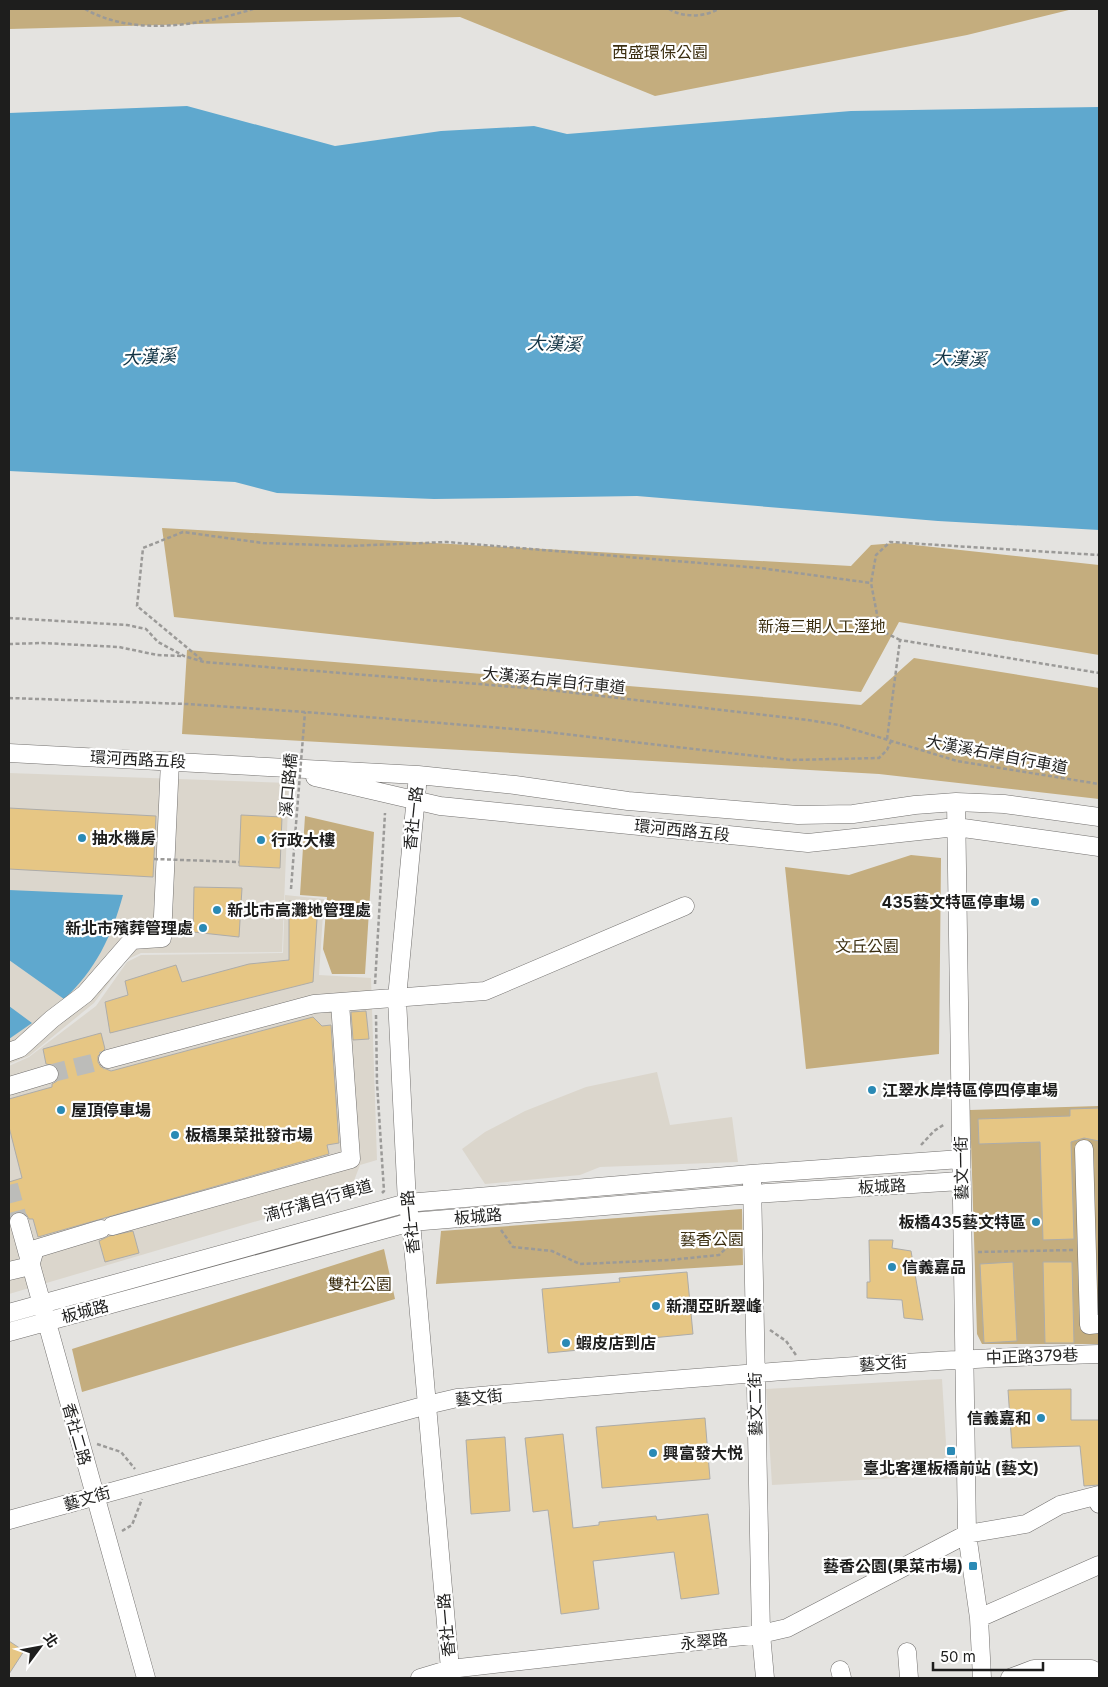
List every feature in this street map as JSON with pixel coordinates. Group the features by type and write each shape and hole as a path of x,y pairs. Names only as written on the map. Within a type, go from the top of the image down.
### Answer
{"street":[{"name":"環河西路五段","path":"9,753 170,760 418,775 515,785 628,801 798,815 853,814 956,802 1004,804 1099,817"},
{"path":"9,1052 20,1048 52,1019 85,994 132,940 162,938 170,760"},
{"name":"環河西路五段","path":"268,766 440,806 808,843 870,838 956,826 1099,847"},
{"name":"香社一路","path":"418,775 414,800 397,998 407,1203 411,1222 450,1669"},
{"name":"藝文一街","path":"956,802 967,1534"},
{"path":"108,1059 314,1004 485,990 685,906"},
{"path":"9,1271 30,1266 35,1249 351,1160 340,1003"},
{"path":"9,1086 49,1074"},
{"path":"1084,1149 1089,1324 1099,1324"},
{"name":"板城路","path":"9,1332 43,1313 407,1203 752,1174 961,1159"},
{"name":"藝文二街","path":"752,1174 754,1372 761,1634 765,1678"},
{"name":"板城路","path":"9,1314 43,1313 411,1222 752,1194 961,1181"},
{"name":"香社二路","path":"19,1222 146,1678"},
{"name":"中正路379巷","path":"964,1357 1099,1354"},
{"name":"藝文街","path":"9,1520 94,1495 457,1398 754,1372 964,1357"},
{"path":"1099,1495 1099,1504"},
{"name":"永翠路","path":"420,1678 450,1669 761,1634 787,1628 967,1534 1026,1524 1060,1505 1099,1495"},
{"path":"967,1534 979,1618 982,1678"},
{"path":"979,1618 1099,1565"},
{"path":"907,1652 909,1678"},
{"path":"1010,1678 1034,1669 1091,1669 1099,1673"}],"path":[{"path":"85,9 98,17 123,23 150,25 203,20 254,9"},
{"path":"670,9 674,12 700,16 710,14 718,9"},
{"path":"204,662 137,606 143,548 183,532 263,543 349,546 447,542 760,568 871,583"},
{"path":"1099,555 890,542 876,555 871,583 880,630 900,640 1099,673"},
{"name":"大漢溪右岸自行車道","path":"9,618 146,629 158,642 184,656 204,662 569,692 808,720 839,725 957,761 1099,784"},
{"path":"887,739 900,640"},
{"path":"9,644 44,642 119,647 157,655 184,656"},
{"path":"9,698 187,704 305,712 538,732 790,760 879,758 887,750 891,741"},
{"name":"溪口路橋","path":"291,889 305,712"},
{"name":"湳仔溝自行車道","path":"377,1197 384,1191 377,1083 375,972 385,813"},
{"path":"154,859 240,862"},
{"path":"919,1147 934,1131 946,1124"},
{"path":"500,1229 513,1247 552,1251 580,1264 670,1260 719,1255 738,1236"},
{"path":"977,1252 1087,1250"},
{"path":"764,1328 774,1331 786,1341 799,1360"},
{"path":"93,1443 121,1452 135,1469"},
{"path":"120,1532 132,1525 139,1511 143,1494"}],"shaded area":[{"path":"9,773 289,783 282,952 141,953 126,960 94,1003 29,1056 9,1064"},
{"name":"板橋果菜批發市場","path":"285,895 324,899 319,975 371,978 377,1160 360,1165 349,1194 9,1294 9,1066 29,1057 96,1006 127,962 141,955 283,953"},
{"path":"657,1072 670,1125 732,1117 738,1162 600,1167 580,1175 485,1184 462,1149 485,1132 525,1111 586,1087"},
{"path":"942,1379 948,1475 772,1485 766,1389"}],"green space":[{"name":"西盛環保公園","path":"9,9 1073,9 967,35 655,96 460,17 9,29"},
{"name":"新海三期人工溼地","path":"162,528 851,566 871,545 896,543 1099,565 1099,655 899,622 861,692 174,617"},
{"path":"187,650 861,705 914,658 1099,688 1099,799 879,774 182,734"},
{"path":"305,816 374,832 365,974 332,974 323,949 327,897 300,895"},
{"name":"文丘公園","path":"911,855 941,858 939,1054 806,1069 785,867 849,875"},
{"name":"板橋435藝文特區","path":"1099,1106 1099,1344 982,1344 977,1334 970,1110"},
{"name":"藝香公園","path":"742,1209 743,1265 436,1284 441,1231"},
{"name":"雙社公園","path":"384,1249 395,1299 82,1392 72,1349"}],"water":[{"name":"大漢溪","path":"187,106 335,146 441,131 534,126 567,134 851,111 1099,107 1099,530 938,521 637,496 434,499 277,493 235,482 9,471 9,113"},
{"path":"9,890 123,895 114,925 101,952 85,977 64,999 9,960"},
{"path":"9,1006 32,1023 9,1039"}],"building":[{"name":"抽水機房","path":"9,808 156,816 153,877 9,869"},
{"name":"行政大樓","path":"241,815 282,817 280,868 239,866"},
{"name":"新北市高灘地管理處","path":"194,887 242,888 239,937 193,932"},
{"path":"289,901 318,903 313,982 110,1033 105,1002 128,995 125,981 176,965 182,982 249,964 289,960"},
{"path":"366,1011 369,1039 353,1040 351,1012"},
{"name":"板橋果菜批發市場","path":"313,1017 322,1026 331,1025 339,1143 327,1145 329,1154 38,1237 33,1219 29,1219 26,1214 16,1212 9,1219 9,1182 22,1178 9,1127 9,1099 52,1087 52,1084 57,1081 59,1070 56,1066 46,1064 43,1049 101,1033 105,1049 98,1056 98,1062 101,1067 111,1071"},
{"path":"1099,1108 1099,1141 1084,1138 1071,1142 1074,1239 1043,1240 1040,1142 979,1144 978,1119 1070,1116 1070,1109"},
{"path":"133,1231 139,1253 105,1262 99,1241 109,1236"},
{"name":"信義嘉品","path":"869,1240 893,1240 892,1248 911,1251 923,1320 904,1318 902,1300 867,1298 867,1282 870,1282"},
{"path":"1013,1262 1017,1341 984,1343 980,1264"},
{"path":"1043,1262 1072,1262 1074,1343 1045,1343"},
{"path":"687,1272 693,1334 610,1342 610,1347 548,1353 542,1289 620,1282 619,1278"},
{"name":"信義嘉和","path":"1071,1389 1071,1420 1099,1420 1099,1485 1084,1486 1080,1446 1012,1448 1008,1390"},
{"name":"興富發大悦","path":"705,1418 710,1479 602,1488 596,1427"},
{"path":"563,1434 573,1528 599,1525 599,1522 656,1516 657,1520 708,1514 719,1594 681,1599 674,1552 593,1561 599,1609 561,1614 548,1510 533,1512 525,1438"},
{"path":"505,1437 510,1511 471,1514 466,1440"},
{"path":"9,1641 24,1651 9,1674"}],"tunnel":[{"path":"49,1074 108,1059"},
{"path":"9,1185 19,1222"}],"place":[{"name":"抽水機房","path":"82,838"},
{"name":"行政大樓","path":"261,840"},
{"name":"435藝文特區停車場","path":"1035,902"},
{"name":"新北市高灘地管理處","path":"217,910"},
{"name":"新北市殯葬管理處","path":"203,928"},
{"name":"江翠水岸特區停四停車場","path":"872,1090"},
{"name":"屋頂停車場","path":"61,1110"},
{"name":"板橋果菜批發市場","path":"175,1135"},
{"name":"板橋435藝文特區","path":"1036,1222"},
{"name":"信義嘉品","path":"892,1267"},
{"name":"新潤亞昕翠峰","path":"656,1306"},
{"name":"蝦皮店到店","path":"566,1343"},
{"name":"信義嘉和","path":"1041,1418"},
{"name":"臺北客運板橋前站 (藝文)","path":"951,1451"},
{"name":"興富發大悦","path":"653,1453"},
{"name":"藝香公園(果菜市場)","path":"973,1566"}]}
